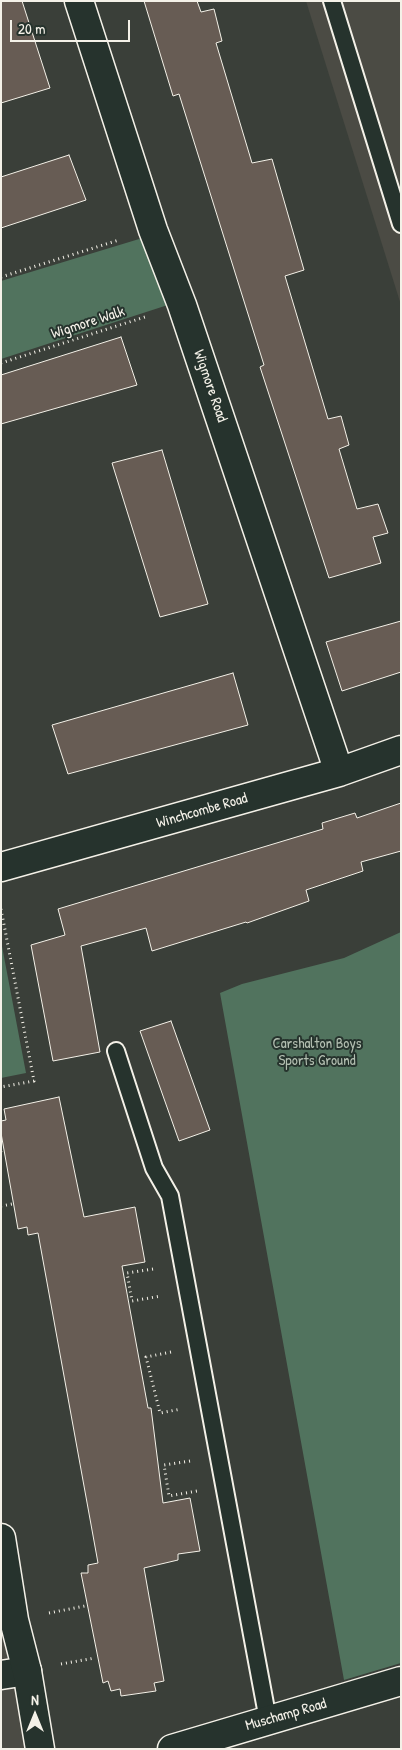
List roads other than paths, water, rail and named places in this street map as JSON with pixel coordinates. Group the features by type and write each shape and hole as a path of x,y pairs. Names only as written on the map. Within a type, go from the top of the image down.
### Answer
{"street":[{"name":"Wigmore Road","path":"79,1 153,230 182,305 339,772"},
{"name":"Winchcombe Road","path":"1,867 339,772 401,750"},
{"path":"1,1538 14,1620 14,1673 40,1749"},
{"name":"Muschamp Road","path":"172,1749 401,1681"}],"lane":[{"path":"332,1 401,224"},
{"path":"116,1051 154,1168 170,1196 268,1720"}],"park label":[{"name":"Carshalton Boys Sports Ground","path":"317,1052"}]}
